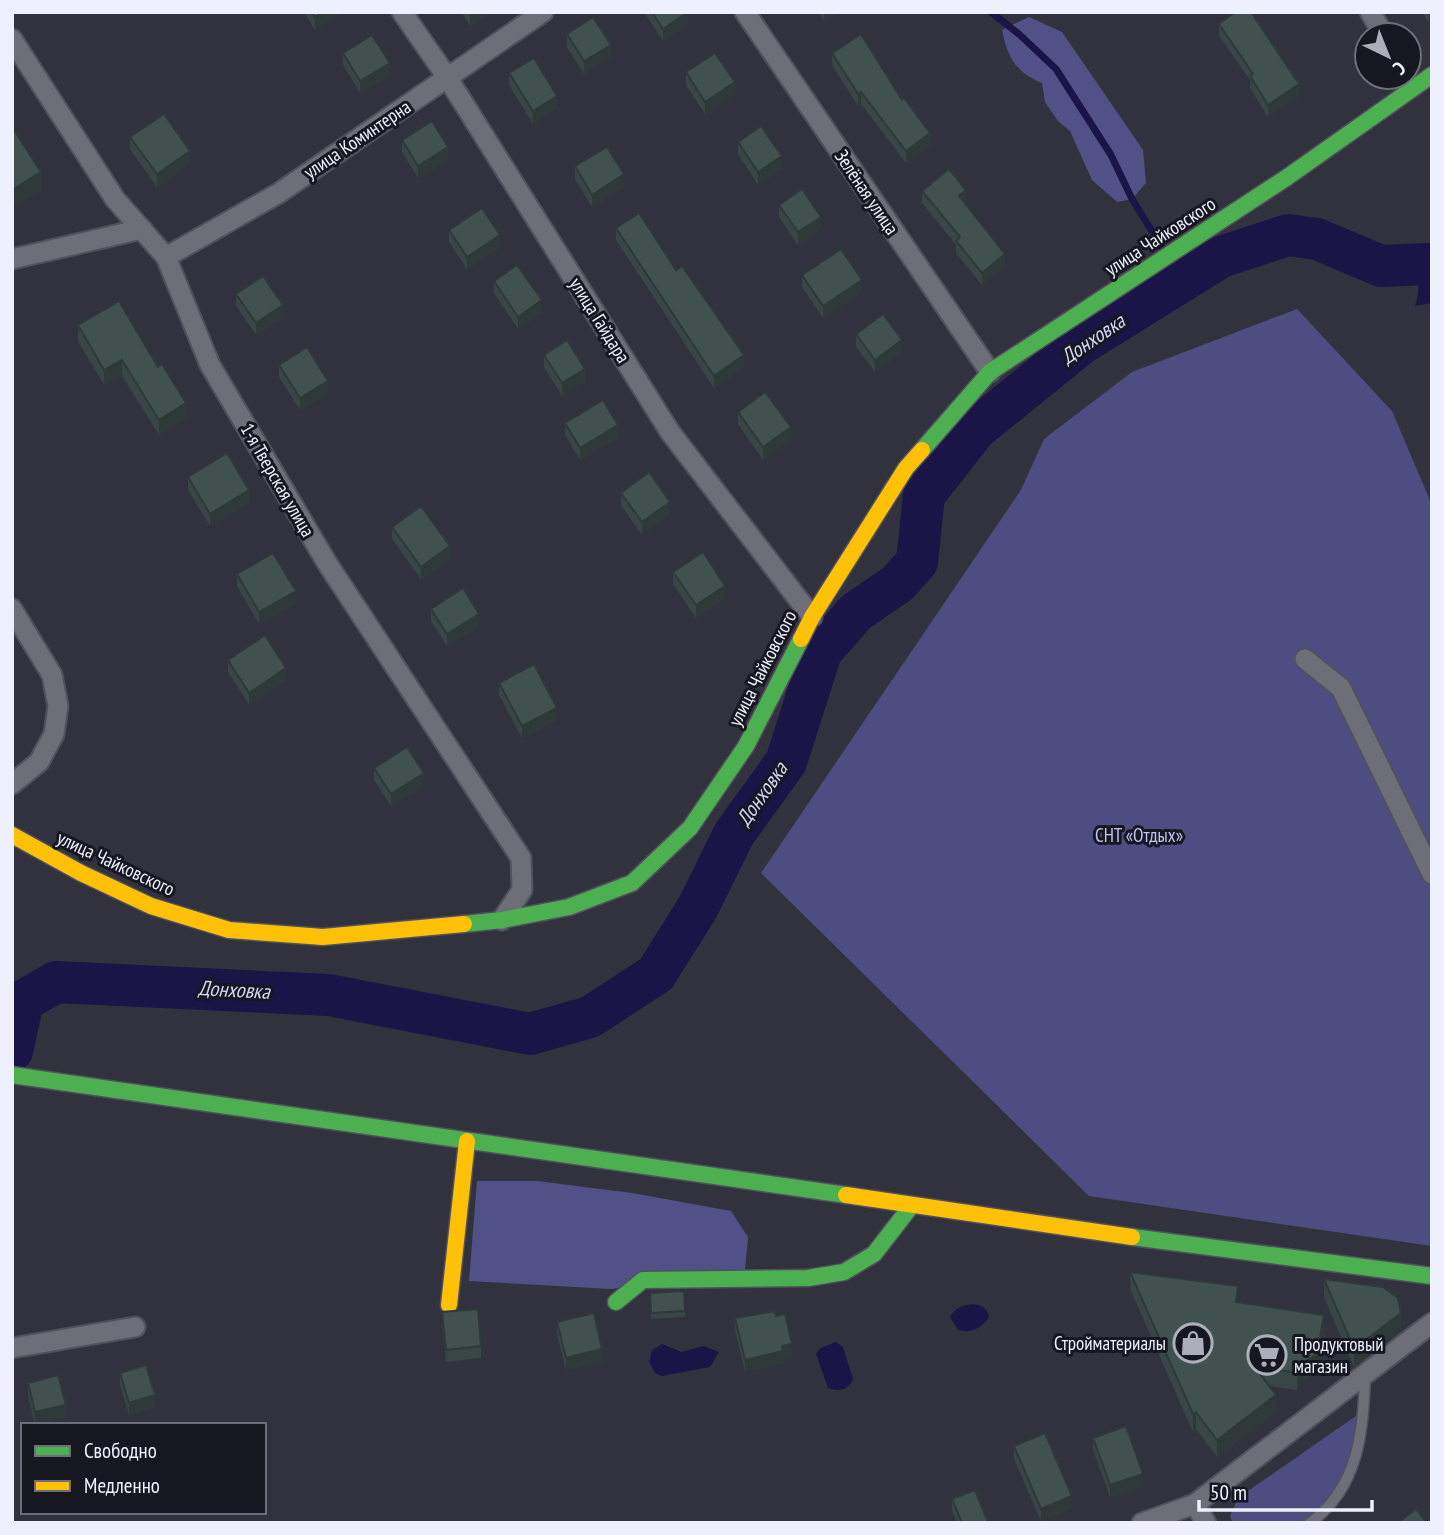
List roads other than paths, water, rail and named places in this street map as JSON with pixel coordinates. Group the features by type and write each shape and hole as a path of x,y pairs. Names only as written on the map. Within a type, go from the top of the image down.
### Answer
{"street":[{"name":"улица Гайдара","path":"402,12 447,77 670,432 812,617"},
{"name":"улица Коминтерна","path":"166,257 279,193 543,12"},
{"name":"Зелёная улица","path":"745,12 990,372"},
{"name":"1-я Тверская улица","path":"12,39 115,199 166,257 210,365 327,563 521,858 522,890 502,920"},
{"name":"улица Чайковского","path":"12,835 80,873 150,906 229,930 323,937 502,920 569,907 632,883 690,828 746,746 812,617 906,468 990,372 1286,178 1403,91"},
{"path":"12,259 142,229"},
{"path":"12,609 52,675 58,706 54,734 39,762 12,784"},
{"path":"1305,659 1341,688 1432,874"},
{"path":"12,1075 912,1205 1432,1276"},
{"path":"449,1305 467,1141"},
{"path":"616,1301 643,1280 808,1278 844,1272 874,1254 912,1205"},
{"path":"1142,1523 1195,1504 1432,1323"},
{"path":"12,1348 135,1327"},
{"path":"1195,1504 1206,1523"}],"lane":[{"path":"1310,1523 1322,1514 1340,1493 1351,1472 1363,1418 1365,1375"}],"waterway":[{"path":"991,12 1056,69 1111,155 1132,199 1163,249"},
{"name":"Донховка","path":"12,1051 23,1001 56,982 329,995 530,1034 590,1017 656,974 698,907 734,834 786,762 821,652 856,612 897,584 917,562 924,495 976,429 1081,344 1221,257 1288,235 1317,239 1381,266 1432,266"},
{"path":"1174,260 1183,265 1221,257"}],"place":[{"name":"Стройматериалы","path":"1193,1343"},
{"name":"Продуктовый магазин","path":"1267,1355"}],"park label":[{"name":"СНТ «Отдых»","path":"1139,835"}]}
